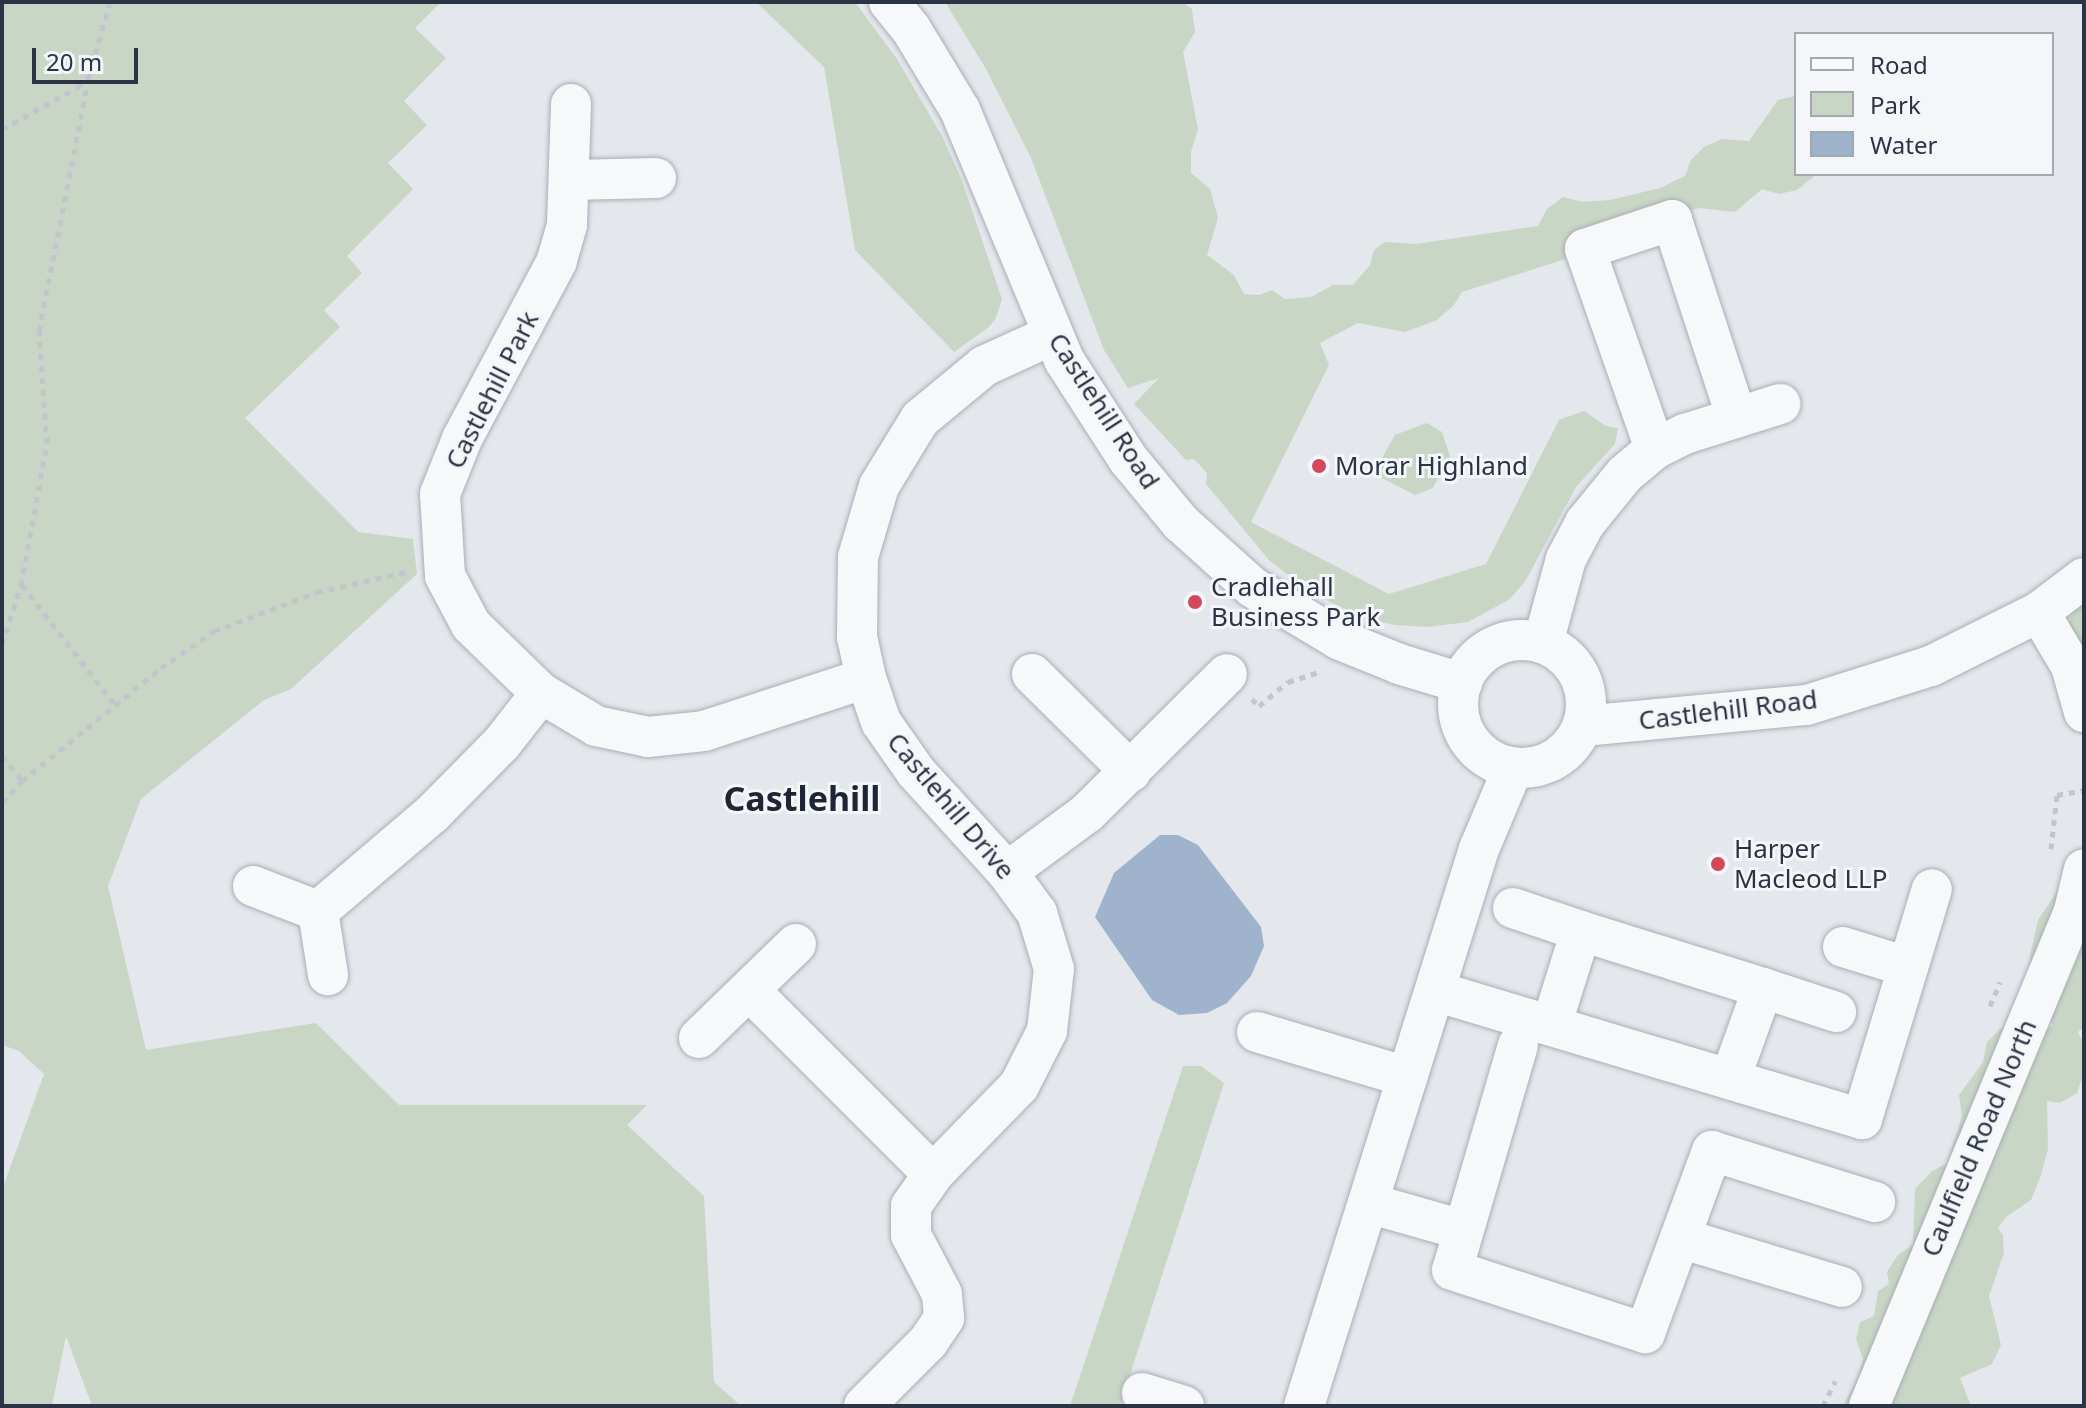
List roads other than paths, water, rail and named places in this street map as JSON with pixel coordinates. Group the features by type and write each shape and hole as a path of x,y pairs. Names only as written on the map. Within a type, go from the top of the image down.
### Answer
{"street":[{"name":"Castlehill Road","path":"889,2 911,29 960,110 1052,335 1128,459 1181,523 1252,587 1340,640 1399,664 1462,683"},
{"name":"Castlehill Park","path":"571,104 571,180 567,225 557,261 462,439 440,494 445,576 471,625 541,693 596,726 648,737 704,731 866,678"},
{"path":"571,180 656,178"},
{"path":"1655,449 1585,249 1672,220 1736,416"},
{"name":"Castlehill Drive","path":"875,1402 928,1342 944,1318 942,1294 911,1235 911,1206 933,1174 1019,1086 1047,1031 1054,969 1037,913 1007,872 916,772 881,722 866,678 857,637 858,557 879,486 920,419 984,366 1052,335"},
{"path":"1543,643 1566,559 1585,523 1625,474 1655,449 1736,416 1780,404"},
{"name":"Castlehill Road","path":"1583,726 1807,705 1931,666 2039,612 2084,578"},
{"path":"2039,612 2071,666 2084,712"},
{"path":"1523,640 1543,643 1561,653 1575,668 1584,686 1587,706 1583,726 1572,745 1555,760 1535,767 1513,768 1479,752 1467,738 1460,720 1462,683 1479,659 1504,643 1523,640"},
{"path":"1032,674 1131,772"},
{"path":"1007,872 1087,813 1227,674"},
{"path":"318,911 432,814 502,743 541,693"},
{"path":"1304,1406 1479,849 1513,768"},
{"name":"Caulfield Road North","path":"1869,1406 2074,911 2084,869"},
{"path":"253,886 318,911"},
{"path":"1435,991 1552,1023 1862,1119 1932,889"},
{"path":"1513,908 1836,1012"},
{"path":"318,911 328,975"},
{"path":"1552,1023 1581,931"},
{"path":"699,1038 796,944"},
{"path":"1843,947 1908,967"},
{"path":"1730,1079 1763,988"},
{"path":"749,990 933,1174"},
{"path":"1257,1032 1407,1077"},
{"path":"1518,1045 1452,1270 1645,1333 1712,1151 1875,1202"},
{"path":"1368,1203 1463,1230"},
{"path":"1680,1238 1842,1287"},
{"path":"1142,1393 1184,1406"}],"water":[{"path":"1160,835 1178,835 1198,845 1261,927 1264,946 1251,976 1227,1003 1207,1013 1179,1015 1152,1000 1095,917 1114,873"}],"place":[{"name":"Morar Highland","path":"1319,466"},
{"name":"Cradlehall Business Park","path":"1195,602"},
{"name":"Harper Macleod LLP","path":"1718,864"}],"district":[{"name":"Castlehill","path":"802,799"}]}
